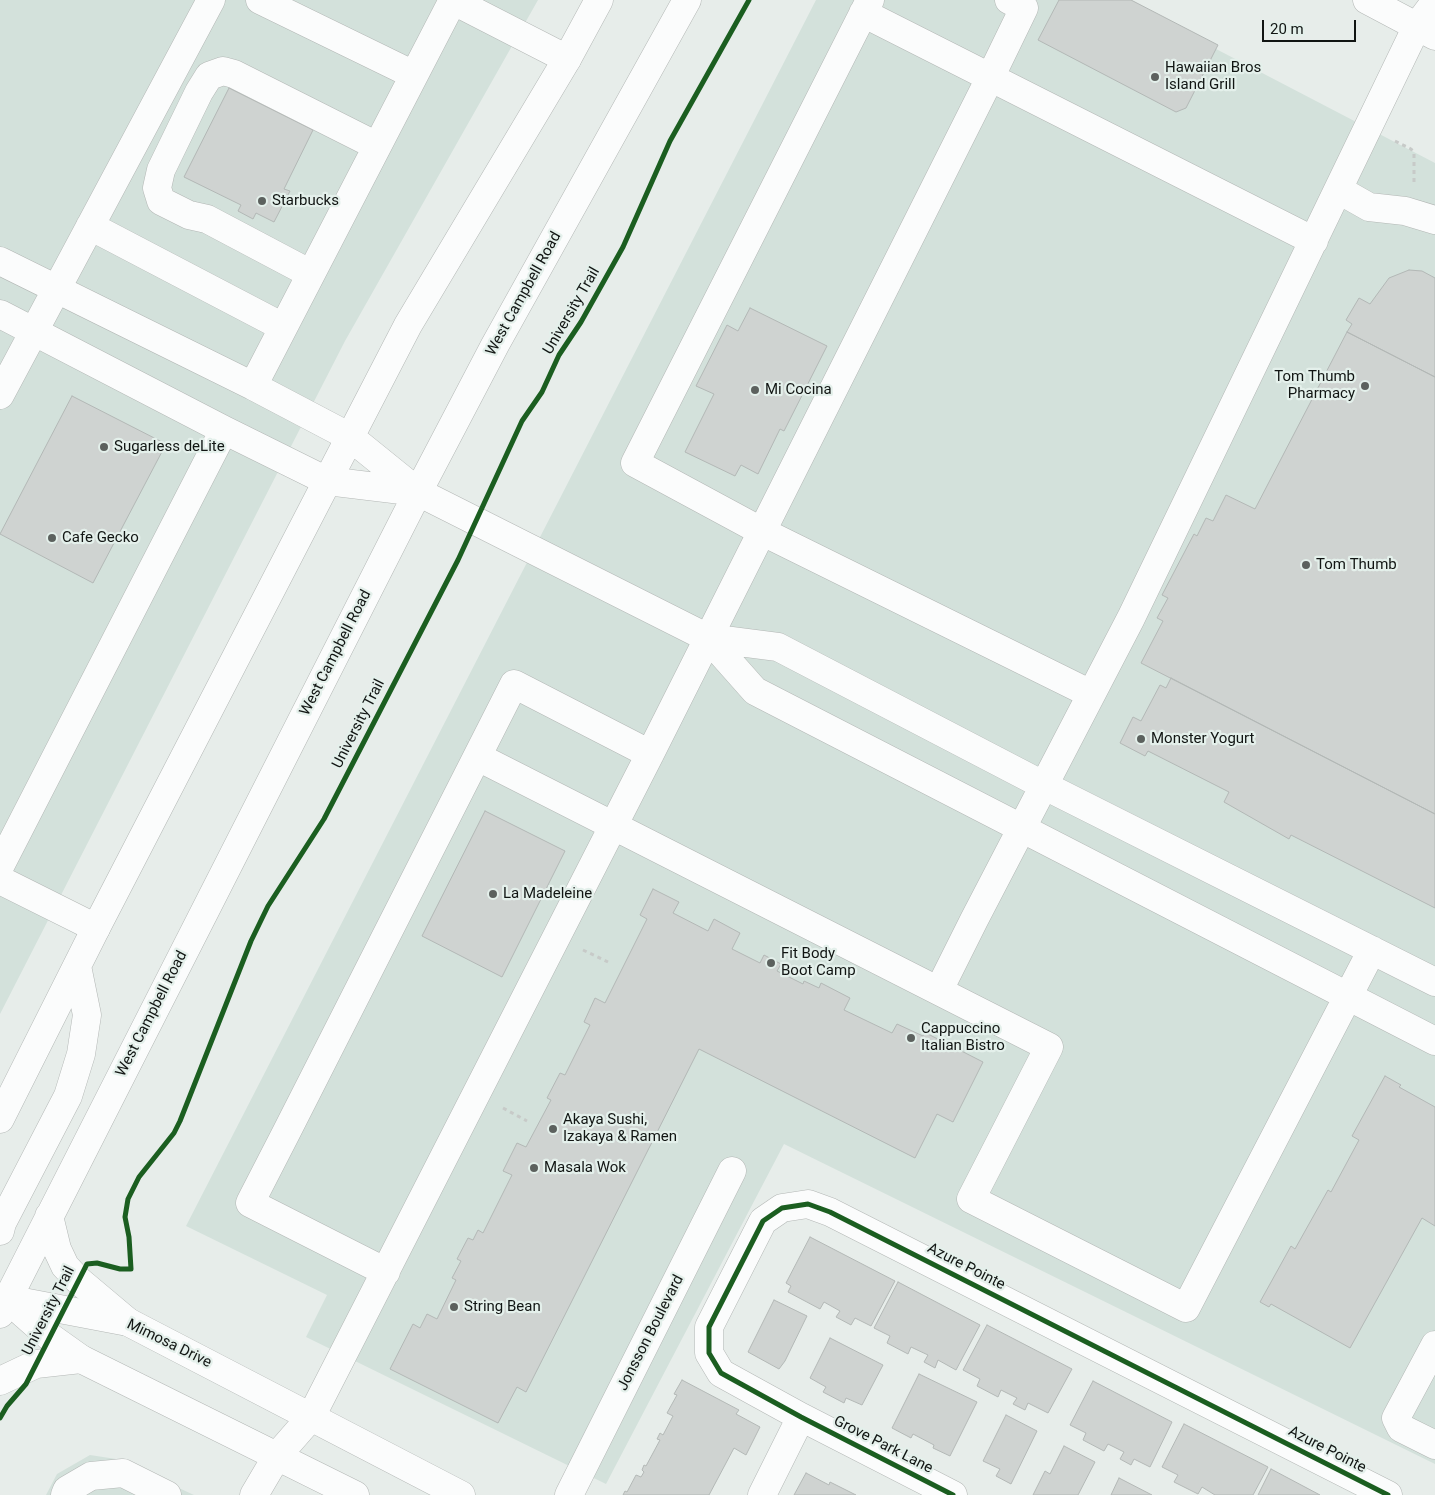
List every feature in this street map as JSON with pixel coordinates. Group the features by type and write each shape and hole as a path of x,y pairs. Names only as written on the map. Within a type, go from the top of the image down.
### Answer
{"main road":[{"path":"0,395 212,0"},
{"path":"260,0 414,75"},
{"path":"253,386 452,0 567,59"},
{"path":"0,1119 96,928 408,325 567,59 598,0"},
{"name":"West Campbell Road","path":"2,1304 49,1216 418,492 495,345 687,0"},
{"path":"254,1495 277,1456 311,1417 650,754 1024,8 1009,0"},
{"path":"1367,0 1424,21"},
{"path":"939,990 1043,785 1135,610 1339,190 1435,2"},
{"path":"1091,694 762,531 635,463 866,6 990,78 1314,241"},
{"path":"186,48 377,146"},
{"path":"234,74 223,71 209,76 199,92 161,170 157,188 161,201 189,215 207,219 311,274"},
{"path":"1339,190 1369,207 1405,211 1435,220"},
{"path":"90,226 283,327"},
{"path":"0,261 253,386 350,437 418,492 708,638 778,647 1043,785 1435,982"},
{"path":"0,314 327,481 418,492"},
{"path":"0,866 224,430"},
{"path":"708,638 755,691 1435,1041"},
{"path":"386,1272 250,1202 514,684 650,754"},
{"path":"478,757 1049,1047 972,1199 1186,1308 1372,950"},
{"path":"0,880 96,928"},
{"path":"0,1231 2,1223 68,1096 81,1054 87,1015 77,966"},
{"name":"Jonsson Boulevard","path":"569,1495 732,1171"},
{"name":"Azure Pointe","path":"801,1417 721,1373 709,1353 709,1327 764,1221 782,1208 808,1204 830,1212 1388,1495"},
{"path":"0,1248 28,1238 49,1216"},
{"path":"49,1216 57,1249 65,1266 78,1280 128,1322"},
{"path":"0,1270 2,1304 81,1359 355,1495"},
{"name":"Mimosa Drive","path":"2,1304 128,1322 462,1495"},
{"path":"1435,1345 1396,1418 1401,1428 1435,1446"},
{"path":"0,1381 36,1364 81,1359"},
{"path":"762,1495 801,1417"},
{"name":"Grove Park Lane","path":"801,1417 953,1495"},
{"path":"65,1495 67,1490 91,1476 123,1473 168,1495"}],"path":[{"path":"1394,141 1414,153 1415,180 1413,189"},
{"path":"602,960 608,962"},
{"path":"520,1117 527,1120"}],"shaded area":[{"path":"0,0 538,0 345,341 0,1014"},
{"path":"816,0 1122,0 1435,163 1435,1464 784,1144 606,1484 306,1337 327,1295 186,1226"},
{"path":"90,1455 116,1459 194,1495 46,1495 57,1474"}],"building":[{"name":"Hawaiian Bros Island Grill","path":"1059,0 1131,0 1218,45 1186,108 1176,112 1038,40"},
{"path":"229,88 313,130 284,189 290,191 274,222 256,213 253,219 238,211 241,205 184,177"},
{"path":"1409,270 1422,271 1435,278 1435,377 1347,332 1352,324 1346,320 1359,298 1370,304 1389,278"},
{"name":"Mi Cocina","path":"750,308 827,346 784,431 780,429 758,474 741,465 735,476 685,452 714,394 696,386 727,325 738,331"},
{"name":"Tom Thumb","path":"1347,332 1435,377 1435,814 1141,663 1163,621 1157,618 1168,598 1162,595 1194,534 1197,536 1206,518 1213,521 1226,495 1255,509"},
{"path":"72,396 166,444 93,583 0,534"},
{"path":"1171,678 1435,814 1435,908 1291,835 1289,839 1224,802 1229,792 1148,751 1145,756 1120,743 1133,717 1141,721 1160,685 1166,688"},
{"name":"La Madeleine","path":"485,811 565,851 502,977 422,936"},
{"path":"653,889 679,902 673,913 708,931 714,919 740,933 732,949 760,963 764,955 781,964 777,971 803,984 804,981 819,988 821,983 850,998 844,1010 892,1033 897,1024 923,1036 924,1032 983,1062 953,1122 937,1114 915,1158 699,1049 526,1392 517,1387 498,1423 390,1369 413,1324 420,1328 427,1314 437,1319 456,1280 452,1278 461,1261 457,1259 468,1238 473,1240 478,1230 483,1233 512,1175 503,1171 517,1143 526,1147 551,1100 547,1098 560,1073 565,1075 590,1025 584,1022 595,998 605,1003 647,919 640,915"},
{"path":"1385,1076 1401,1085 1399,1087 1435,1107 1435,1226 1422,1218 1350,1348 1271,1304 1269,1307 1260,1302 1291,1246 1295,1249 1328,1190 1331,1192 1359,1140 1352,1136"},
{"path":"810,1237 895,1281 871,1326 855,1318 851,1325 836,1317 840,1311 824,1302 820,1309 788,1292 791,1286 786,1283"},
{"path":"898,1282 980,1325 956,1370 938,1360 935,1368 924,1362 928,1355 911,1347 908,1354 887,1343 890,1336 874,1328"},
{"path":"774,1300 807,1316 785,1361 779,1369 748,1352"},
{"path":"987,1325 1072,1369 1048,1413 1028,1403 1025,1410 1013,1404 1017,1398 1001,1390 998,1397 977,1386 980,1379 963,1370"},
{"path":"830,1338 883,1365 862,1405 846,1398 844,1403 823,1392 826,1387 810,1378"},
{"path":"919,1374 977,1402 950,1456 933,1448 934,1445 913,1434 911,1438 892,1428"},
{"path":"682,1380 739,1410 736,1414 760,1427 746,1455 734,1448 709,1495 623,1495 625,1491 627,1492 636,1475 641,1477 644,1472 642,1470 644,1465 646,1466 660,1440 657,1439 660,1433 663,1435 673,1416 667,1413 677,1395 674,1394"},
{"path":"1093,1381 1172,1422 1150,1467 1134,1459 1131,1465 1120,1459 1124,1452 1108,1444 1104,1451 1083,1440 1086,1433 1070,1425"},
{"path":"1006,1415 1037,1431 1011,1484 996,1476 1000,1469 983,1461"},
{"path":"1184,1424 1268,1467 1253,1495 1215,1495 1202,1487 1198,1494 1174,1482 1178,1475 1162,1467"},
{"path":"1064,1446 1095,1462 1078,1495 1033,1495 1045,1471 1050,1474"},
{"path":"1271,1469 1320,1495 1258,1495"},
{"path":"806,1473 829,1485 830,1482 856,1495 794,1495"},
{"path":"1119,1478 1152,1495 1111,1495"}],"cycle path":[{"name":"University Trail","path":"0,1418 7,1406 26,1384 87,1264 97,1263 120,1269 131,1269 129,1237 125,1217 128,1199 139,1177 174,1133 180,1121 251,941 268,906 324,819 458,560 522,421 542,392 559,355 581,322 623,247 670,141 749,0"},
{"path":"953,1495 801,1417 721,1373 709,1353 709,1327 763,1221 782,1208 808,1204 830,1212 1388,1495"}],"place":[{"name":"Hawaiian Bros Island Grill","path":"1155,77"},
{"name":"Starbucks","path":"262,201"},
{"name":"Tom Thumb Pharmacy","path":"1365,386"},
{"name":"Mi Cocina","path":"755,390"},
{"name":"Sugarless deLite","path":"104,447"},
{"name":"Cafe Gecko","path":"52,538"},
{"name":"Tom Thumb","path":"1306,565"},
{"name":"Monster Yogurt","path":"1141,739"},
{"name":"La Madeleine","path":"493,894"},
{"name":"Fit Body Boot Camp","path":"771,963"},
{"name":"Cappuccino Italian Bistro","path":"911,1038"},
{"name":"Akaya Sushi, Izakaya & Ramen","path":"553,1129"},
{"name":"Masala Wok","path":"534,1168"},
{"name":"String Bean","path":"454,1307"}]}
